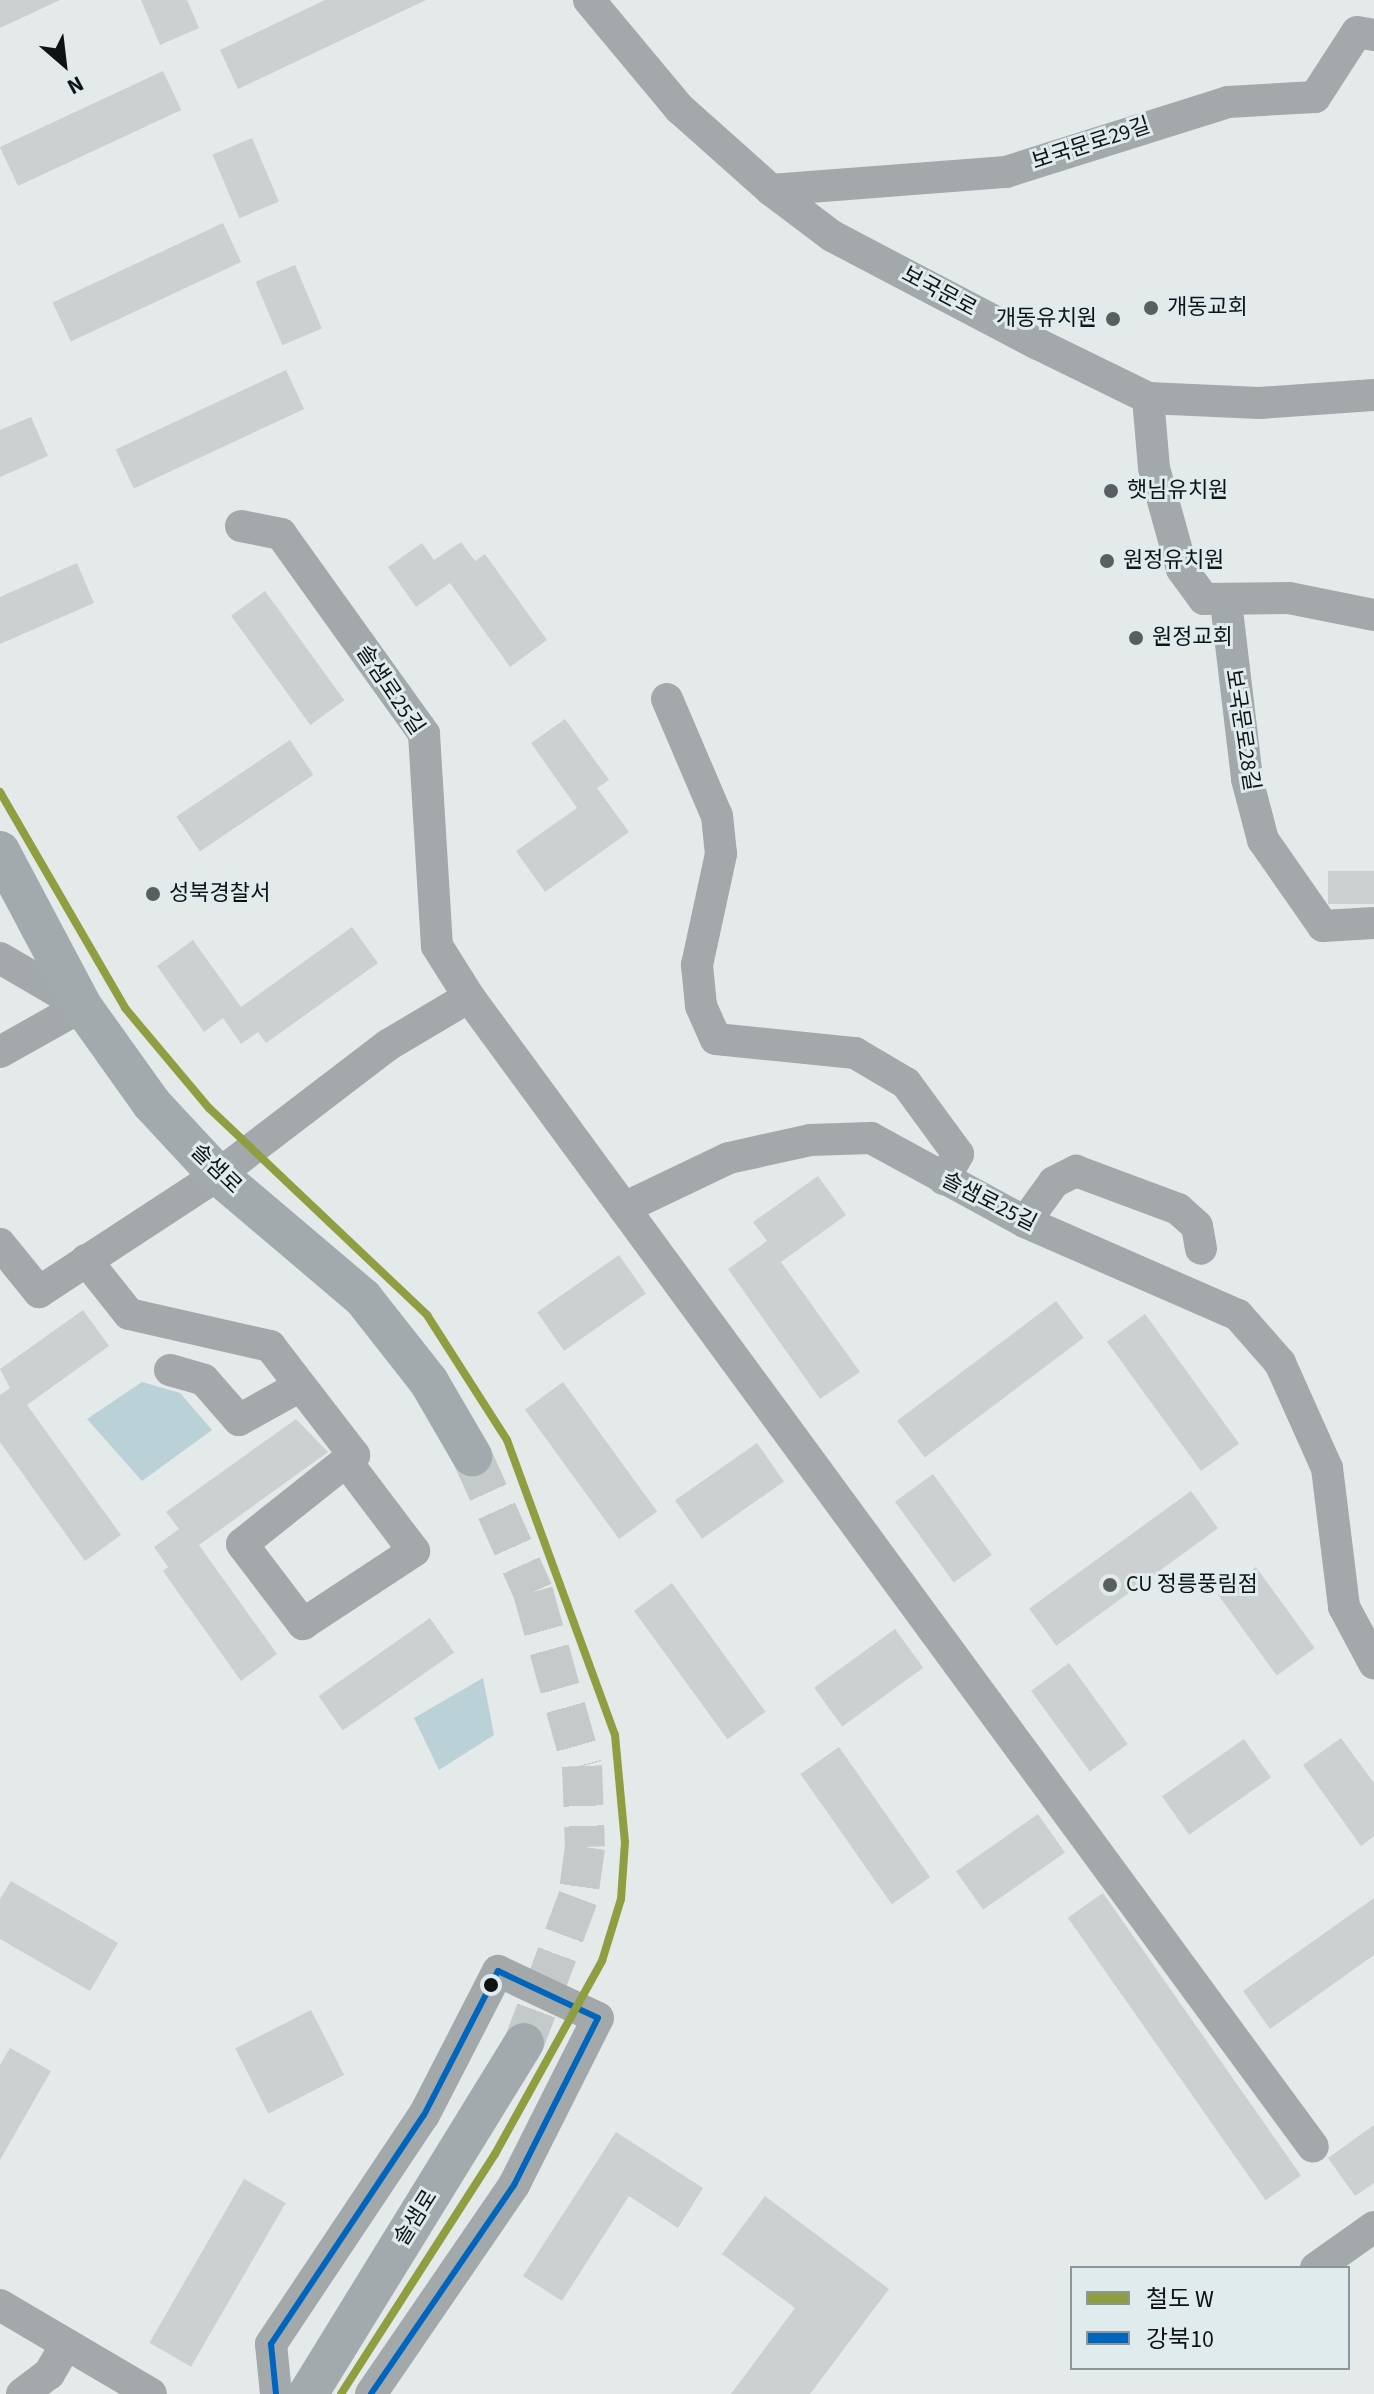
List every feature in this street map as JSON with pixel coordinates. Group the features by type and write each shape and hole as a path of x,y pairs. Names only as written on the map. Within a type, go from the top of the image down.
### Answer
{"main road":[{"name":"솔샘로","path":"0,851 82,1006 152,1104 218,1175 363,1298 429,1382 472,1456"},
{"name":"솔샘로","path":"308,2394 524,2043"}],"street":[{"name":"보국문로","path":"589,0 679,108 771,190 832,236 1148,398 1259,403 1374,395"},
{"name":"보국문로29길","path":"771,190 1006,172 1228,102 1315,97 1357,32 1374,35"},
{"path":"1148,398 1154,468 1182,569 1204,599 1226,602 1289,598 1374,615"},
{"name":"솔샘로25길","path":"241,526 281,534 424,734 437,946 469,997 624,1208 729,1158 810,1140 871,1138 1025,1222 1238,1315 1280,1363 1327,1468 1374,1663"},
{"name":"보국문로28길","path":"1226,602 1247,779 1263,840 1323,926 1374,923"},
{"path":"667,699 717,816 721,854 697,965 701,1006 716,1039 855,1053 906,1083 958,1154 944,1179"},
{"path":"0,958 82,1006"},
{"path":"0,1244 39,1292 218,1175 388,1045 469,997"},
{"path":"0,1052 82,1006"},
{"path":"1025,1222 1054,1182 1076,1171 1178,1209 1197,1226 1201,1249"},
{"path":"624,1208 1313,2147"},
{"path":"86,1260 129,1314 270,1346 354,1455 346,1461 242,1544 303,1624 414,1551 346,1461"},
{"path":"170,1370 204,1380 239,1420 300,1386"},
{"path":"276,2394 271,2344 424,2115 498,1971 598,2018 514,2185 371,2394"},
{"path":"1319,2266 1374,2227"},
{"path":"0,2305 151,2394"},
{"path":"22,2394 49,2374 66,2345"}],"shaded area":[{"path":"142,1382 180,1393 212,1430 142,1481 87,1419"},
{"path":"483,1678 494,1735 439,1770 414,1718"}],"building":[{"path":"0,0 60,0 0,28"},
{"path":"141,0 187,0 199,28 160,45"},
{"path":"325,0 426,0 238,89 220,50"},
{"path":"163,71 181,110 18,186 0,147"},
{"path":"252,138 279,202 239,218 212,155"},
{"path":"223,223 241,262 71,341 53,302"},
{"path":"295,265 322,329 282,345 255,282"},
{"path":"286,370 304,409 134,488 116,449"},
{"path":"31,417 48,456 0,477 0,430"},
{"path":"461,542 475,561 485,554 547,640 510,667 450,583 416,607 388,567 422,543 434,560"},
{"path":"77,563 94,603 0,644 0,597"},
{"path":"265,591 344,700 310,725 231,616"},
{"path":"565,719 609,780 597,788 629,832 545,892 516,851 577,808 531,743"},
{"path":"290,740 313,775 200,851 176,817"},
{"path":"1328,871 1374,871 1374,904 1328,904"},
{"path":"352,927 378,963 266,1043 258,1032 241,1044 223,1018 204,1032 157,966 193,940 241,1007"},
{"path":"818,1176 846,1215 781,1262 860,1372 820,1399 728,1269 767,1241 753,1222"},
{"path":"619,1255 646,1294 564,1351 537,1312"},
{"path":"1056,1301 1084,1338 925,1457 897,1421"},
{"path":"83,1310 109,1346 27,1405 121,1535 85,1561 0,1442 0,1395 10,1388 0,1369"},
{"path":"1145,1314 1239,1443 1201,1471 1107,1342"},
{"path":"563,1382 657,1511 619,1539 525,1410"},
{"path":"296,1419 328,1452 199,1545 277,1654 241,1681 163,1571 168,1567 154,1547 179,1529 166,1512"},
{"path":"757,1443 784,1482 702,1539 675,1500"},
{"path":"933,1474 992,1555 954,1583 895,1502"},
{"path":"1191,1491 1218,1528 1056,1646 1029,1609"},
{"path":"1256,1567 1315,1648 1277,1676 1218,1595"},
{"path":"672,1583 765,1712 727,1739 634,1611"},
{"path":"430,1618 454,1652 343,1730 319,1696"},
{"path":"895,1629 923,1668 842,1727 814,1688"},
{"path":"1069,1663 1128,1744 1090,1772 1031,1691"},
{"path":"1341,1738 1374,1783 1374,1836 1361,1846 1303,1765"},
{"path":"1244,1739 1271,1778 1189,1835 1162,1796"},
{"path":"839,1747 930,1877 892,1904 800,1774"},
{"path":"1038,1814 1065,1853 983,1910 956,1871"},
{"path":"11,1881 118,1943 90,1991 0,1939 0,1899"},
{"path":"1103,1893 1301,2176 1266,2200 1068,1918"},
{"path":"1374,1898 1374,1955 1270,2029 1243,1991"},
{"path":"311,2010 344,2075 268,2114 235,2049"},
{"path":"10,2048 51,2071 0,2160 0,2065"},
{"path":"1374,2125 1374,2183 1355,2196 1328,2158"},
{"path":"616,2132 703,2188 678,2228 629,2196 562,2301 523,2276"},
{"path":"244,2179 286,2203 191,2367 150,2343"},
{"path":"765,2196 889,2289 810,2394 731,2394 795,2308 722,2254"}],"tunnel":[{"path":"472,1456 533,1592 582,1766 585,1847 578,1898 524,2043"}],"rail line":[{"name":"W","path":"0,792 125,1008 209,1108 427,1315 507,1440 615,1735 625,1842 621,1899 602,1961 495,2154 341,2394"}],"transit line":[{"name":"강북10","path":"276,2394 271,2344 424,2115 498,1971 598,2018 514,2185 371,2394"}],"place":[{"name":"개동교회","path":"1151,308"},
{"name":"개동유치원","path":"1113,319"},
{"name":"햇님유치원","path":"1111,491"},
{"name":"원정유치원","path":"1107,561"},
{"name":"원정교회","path":"1136,638"},
{"name":"성북경찰서","path":"153,894"},
{"name":"CU 정릉풍림점","path":"1110,1585"}]}
